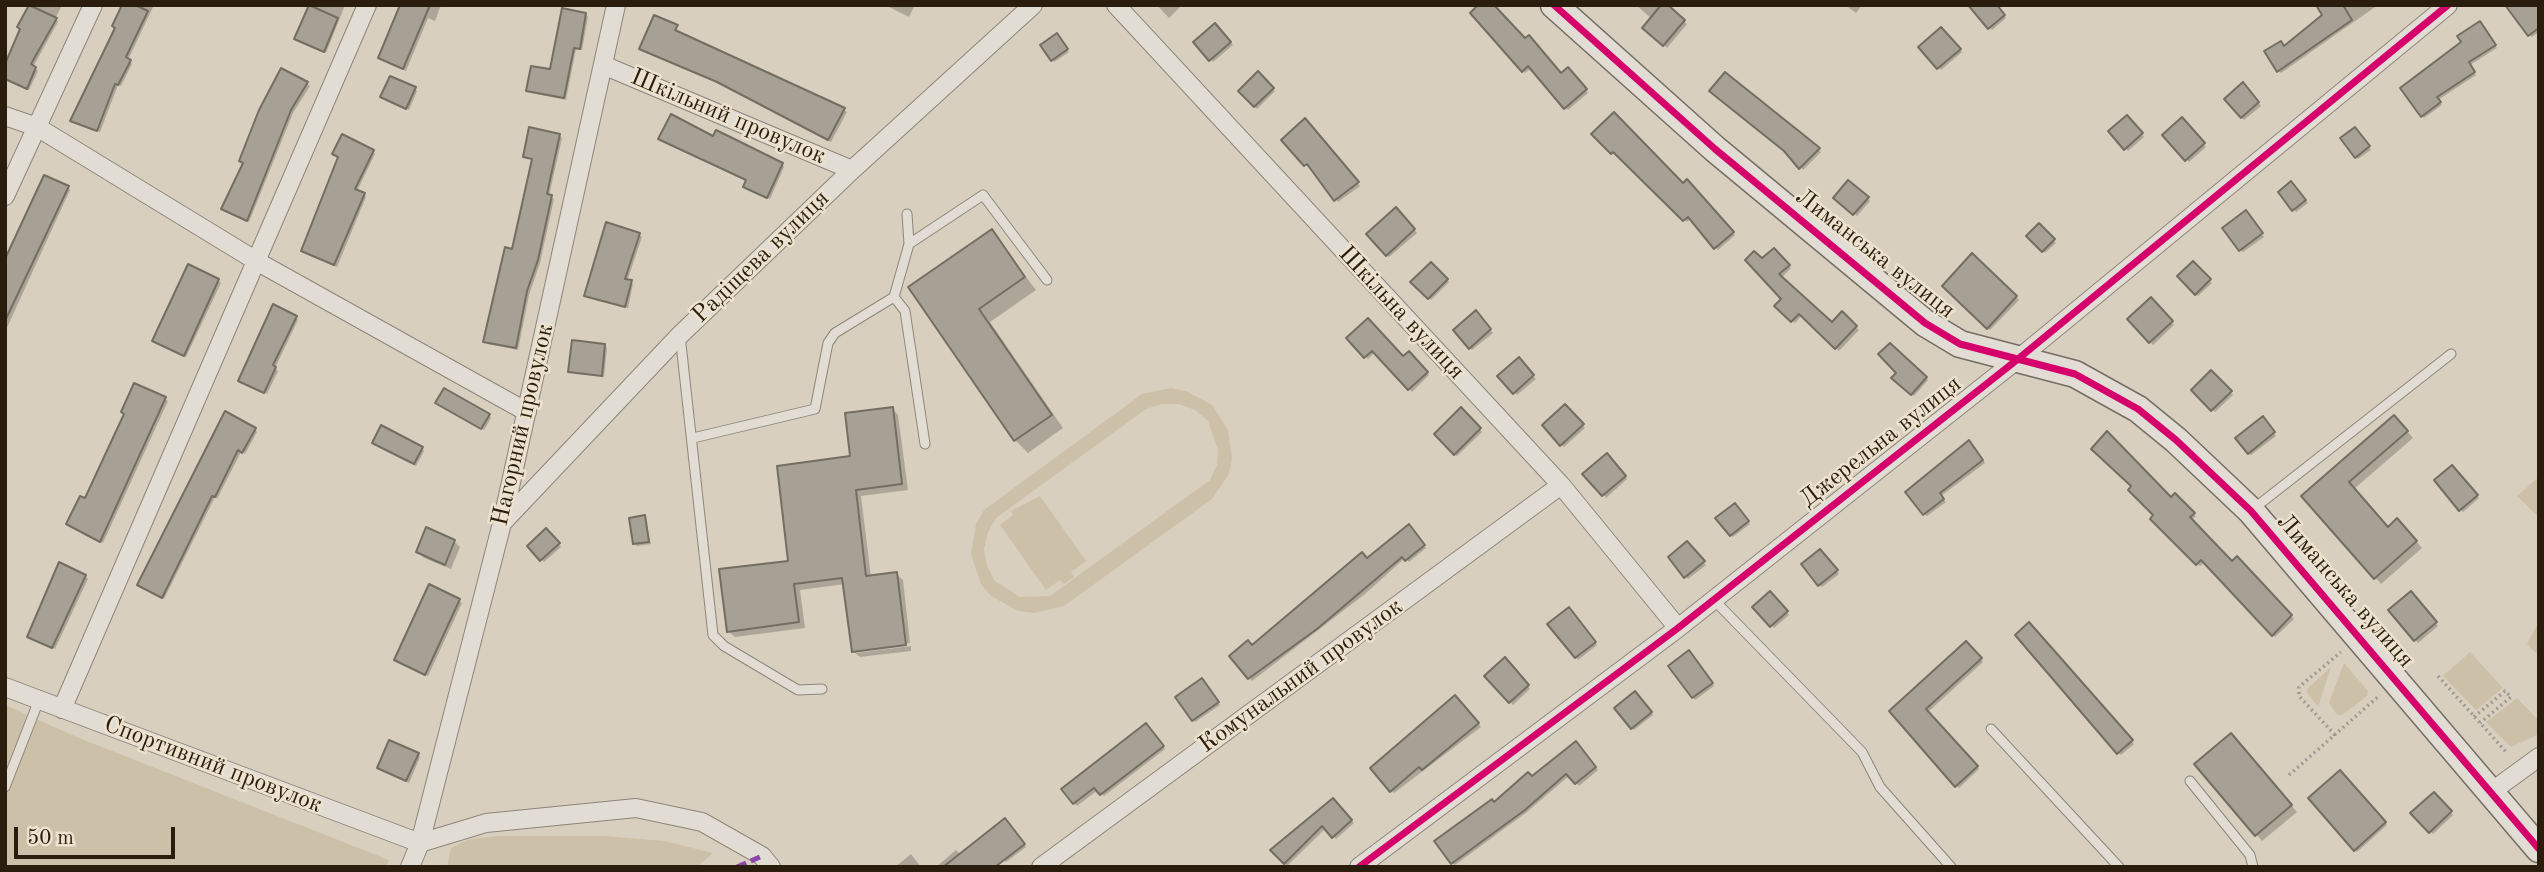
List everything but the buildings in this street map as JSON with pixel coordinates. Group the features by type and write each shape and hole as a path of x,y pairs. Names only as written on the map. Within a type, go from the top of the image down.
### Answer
{"street":[{"path":"5,196 93,5"},
{"path":"62,709 368,5"},
{"name":"Нагорний провулок","path":"420,843 502,523 616,5"},
{"name":"Радіщева вулиця","path":"502,523 680,335 852,170 1033,5"},
{"name":"Шкільна вулиця","path":"1116,5 1561,485 1678,628"},
{"name":"Лиманська вулиця","path":"1554,5 1715,149 1925,323 1960,344 2075,374 2138,409 2251,511 2539,849"},
{"name":"Джерельна вулиця","path":"1359,867 1678,628 2018,359 2448,5"},
{"name":"Шкільний провулок","path":"603,65 852,170"},
{"path":"5,116 37,127 258,262 527,412"},
{"name":"Комунальний провулок","path":"1041,867 1561,485"},
{"name":"Спортивний провулок","path":"5,687 420,843"},
{"path":"2491,792 2539,757"},
{"path":"420,843 486,823 636,808 702,822 762,856 771,867"},
{"path":"410,867 420,843"},
{"path":"420,843 422,867"}],"lane":[{"path":"909,244 983,195 1047,280"},
{"path":"693,438 815,409 828,343 835,333 894,297 909,244 907,214"},
{"path":"894,297 905,311 925,444"},
{"path":"680,335 713,635 724,646 798,690 822,689"},
{"path":"2251,511 2451,354"},
{"path":"1713,599 1862,752 1880,787 1951,867"},
{"path":"5,787 39,700"},
{"path":"1991,729 2119,867"},
{"path":"2190,781 2250,855 2253,867"}],"path":[{"path":"2335,735 2299,696 2298,687 2359,638"},
{"path":"2438,676 2507,753"},
{"path":"2289,775 2396,681"},
{"path":"2474,717 2505,691 2511,697 2480,723"}],"shaded area":[{"path":"1171,388 1186,391 1212,405 1228,430 1232,459 1229,474 1212,499 1064,606 1034,613 1018,611 991,596 981,584 971,554 976,524 984,510 1142,394","holes":["1162,404 1179,404 1195,410 1208,421 1218,450 1217,465 1210,480 1050,596 1020,597 995,581 987,566 984,549 988,532 996,518 1146,409"]},
{"path":"2539,477 2539,517 2517,496"},
{"path":"1040,496 1086,561 1071,572 1074,577 1064,584 1060,580 1046,590 1000,525 1013,515 1011,511"},
{"path":"2539,621 2539,651 2536,653 2527,644"},
{"path":"2470,652 2503,688 2476,710 2443,676"},
{"path":"2344,663 2368,691 2367,696 2342,715 2337,715 2329,703"},
{"path":"2331,667 2318,707 2307,693 2308,688"},
{"path":"2517,698 2539,721 2539,734 2511,747 2486,722"},
{"path":"5,705 79,738 389,860 386,867 5,867"},
{"path":"496,836 603,836 665,841 713,853 697,867 447,867 451,848 467,840"}],"marked path":[{"path":"737,867 762,856"}],"cycle path":[{"path":"1554,5 1715,149 1925,323 1960,344 2075,374 2138,409 2176,440 2251,511 2539,849"},
{"path":"1359,867 1678,628 2018,359 2448,5"}]}
